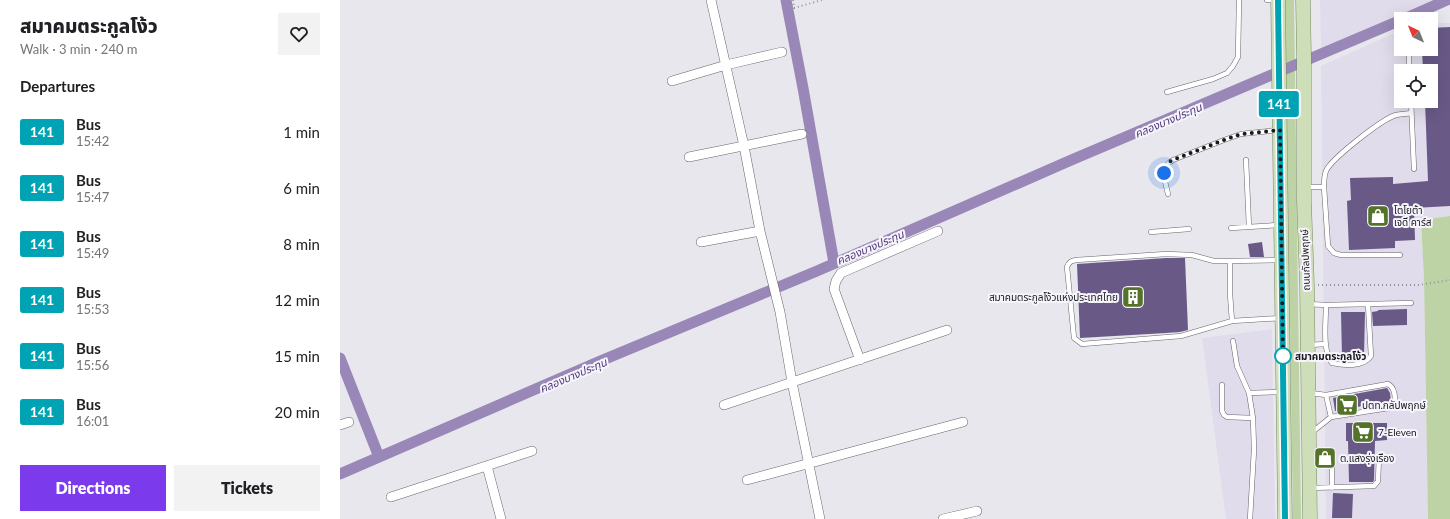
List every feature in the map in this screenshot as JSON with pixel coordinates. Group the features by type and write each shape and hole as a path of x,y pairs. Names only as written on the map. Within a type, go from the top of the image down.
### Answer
{"main road":[{"path":"1278,0 1285,519"},
{"name":"ถนนกัลปพฤกษ์","path":"1303,0 1304,188 1307,285 1306,304 1310,519"}],"street":[{"path":"711,0 744,146 760,231 780,312 792,382 820,519"},
{"path":"672,80 726,65 782,52"},
{"path":"689,157 802,134"},
{"path":"701,242 760,231"},
{"path":"860,360 834,289 836,281 841,273 938,231"},
{"path":"724,405 947,330"},
{"path":"340,425 349,422"},
{"path":"747,480 963,422"},
{"path":"391,497 532,451"},
{"path":"487,466 501,519"},
{"path":"943,519 977,510"}],"lane":[{"path":"1167,92 1213,79 1227,73 1233,66 1238,58 1238,0"},
{"path":"1267,0 1278,0"},
{"path":"1411,108 1414,168"},
{"path":"1400,255 1341,255 1334,253 1328,246 1324,187 1325,173 1329,166 1371,130 1395,115 1411,113"},
{"path":"1168,194 1164,173 1167,163 1241,134 1280,130"},
{"path":"1246,160 1249,227"},
{"path":"1304,188 1324,187"},
{"path":"1231,228 1281,225"},
{"path":"1151,232 1189,229"},
{"path":"1281,260 1214,261 1192,255 1149,254 1076,260 1072,261 1067,267 1074,338 1082,344 1181,336 1232,321 1282,318"},
{"path":"1230,261 1232,321"},
{"path":"1306,304 1411,303"},
{"path":"1326,305 1326,344 1328,358 1332,363 1358,364 1364,363 1371,356 1368,304"},
{"path":"1233,341 1237,366 1249,393 1253,418 1254,450 1250,519"},
{"path":"1307,345 1326,344"},
{"path":"1308,393 1326,395 1385,384 1391,386 1393,389 1395,403 1389,408 1331,417 1308,435"},
{"path":"1222,385 1222,411 1224,415 1227,417 1253,418"},
{"path":"1249,393 1284,392"},
{"path":"1326,395 1331,417"},
{"path":"1310,488 1374,486 1378,481 1379,456"},
{"path":"1332,457 1332,488"}],"path":[{"path":"792,0 794,8 822,0"},
{"path":"1307,285 1418,285 1450,280"}],"shaded area":[{"path":"1320,0 1433,0 1406,12 1394,12 1394,17 1321,49"},
{"path":"1438,23 1450,23 1450,216 1421,220 1424,278 1428,519 1326,519 1321,66 1394,33 1394,56 1438,56"},
{"path":"1272,329 1275,519 1226,519 1202,338"}],"green space":[{"path":"1285,0 1294,0 1301,519 1293,519"},
{"path":"1450,216 1450,519 1428,519 1424,278 1421,220"}],"building":[{"path":"1450,27 1450,206 1414,208 1415,240 1395,241 1395,248 1349,250 1347,201 1351,200 1350,178 1393,177 1393,184 1428,181 1425,108 1438,108 1438,64 1423,64 1422,56 1438,56 1438,28"},
{"path":"1262,242 1264,257 1250,257 1248,244"},
{"name":"สมาคมตระกูลโง้วแห่งประเทศไทย","path":"1185,258 1188,330 1180,332 1080,338 1077,264"},
{"path":"1407,309 1407,325 1373,326 1372,312 1378,310"},
{"path":"1341,312 1365,312 1364,356 1342,356"},
{"path":"1387,388 1390,393 1391,401 1335,411 1333,398"},
{"path":"1346,423 1387,423 1387,440 1375,441 1373,482 1349,482"},
{"path":"1333,493 1353,494 1352,518 1332,518"}],"waterway":[{"path":"786,0 834,263"},
{"name":"คลองบางประทุน","path":"1420,12 1447,0"},
{"name":"คลองบางประทุน","path":"340,474 598,362 817,271 1069,161 1394,23"},
{"path":"340,358 379,457"}],"bus line":[{"name":"141","path":"1278,0 1285,519"}],"place":[{"name":"โตโยต้า เจดี คาร์ส","path":"1378,216"},
{"name":"สมาคมตระกูลโง้วแห่งประเทศไทย","path":"1133,297"},
{"name":"สมาคมตระกูลโง้ว","path":"1283,356"},
{"name":"ปตท.กลัปพฤกษ์","path":"1347,405"},
{"name":"7-Eleven","path":"1363,432"},
{"name":"ต.แสงรุ่งเรือง","path":"1325,458"}],"route":[{"path":"1164,173 1167,163 1224,140 1241,134 1280,130 1283,362 1283,356"}]}
